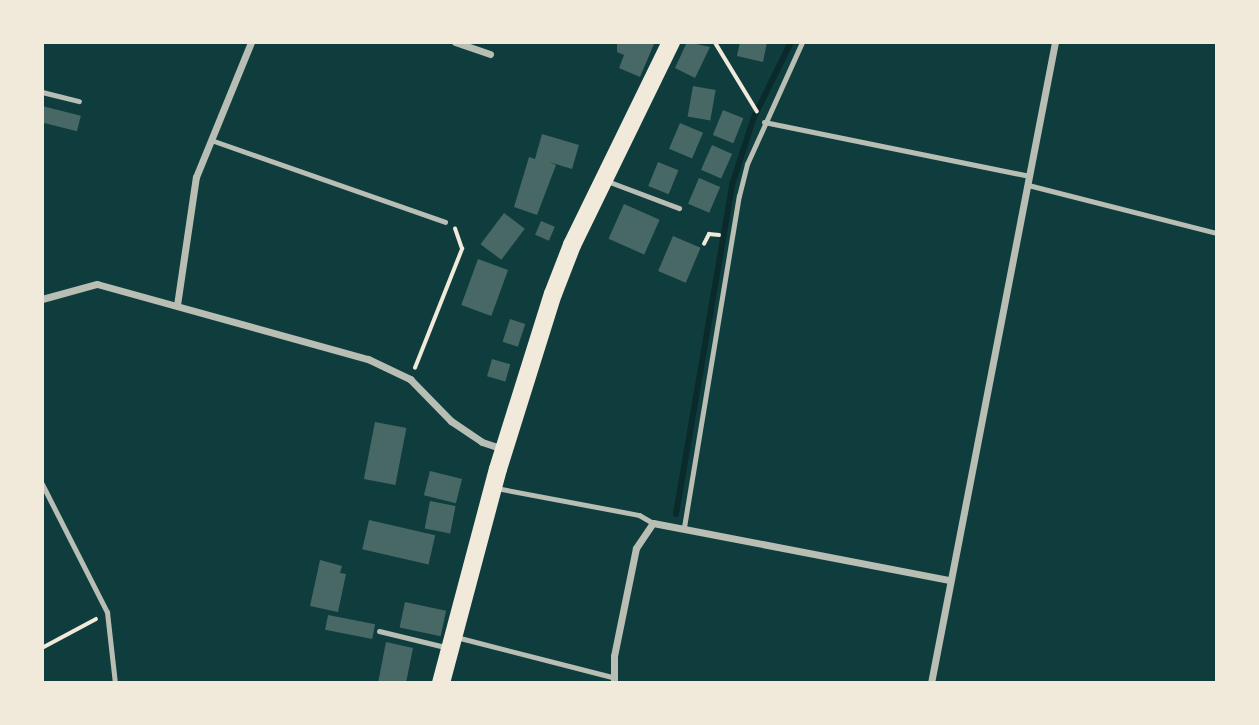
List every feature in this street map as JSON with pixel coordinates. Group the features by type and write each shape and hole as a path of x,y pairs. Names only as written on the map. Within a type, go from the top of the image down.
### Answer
{"main road":[{"path":"441,683 454,643 493,487 553,294 604,180 671,42"}],"street":[{"path":"177,305 195,177 251,42"},
{"path":"455,42 491,54"},
{"path":"931,683 1055,42"},
{"path":"42,299 97,284 368,359 410,379 451,421 482,442 504,450"},
{"path":"613,680 636,548 653,523 950,580"}],"lane":[{"path":"684,527 739,196 764,122 802,42"},
{"path":"42,92 79,101"},
{"path":"764,122 1030,176"},
{"path":"211,140 444,222"},
{"path":"604,180 679,208"},
{"path":"1028,185 1217,233"},
{"path":"42,484 107,612 115,683"},
{"path":"493,487 639,515 653,523"},
{"path":"379,631 454,643 613,680"}],"path":[{"path":"715,42 752,108"},
{"path":"410,379 438,319 462,248 456,230 444,222"},
{"path":"704,244 709,234 718,234"},
{"path":"42,648 107,612"}],"building":[{"path":"617,42 654,44 640,77 619,68 624,55 617,52"},
{"path":"687,42 710,47 695,78 675,68"},
{"path":"740,42 767,42 763,62 737,56"},
{"path":"693,86 716,90 710,121 688,117"},
{"path":"42,106 81,116 77,131 42,122"},
{"path":"723,110 743,118 733,143 713,135"},
{"path":"680,123 703,133 692,159 669,149"},
{"path":"542,134 579,145 572,169 549,162 556,165 537,215 514,207 529,157 535,159"},
{"path":"712,145 732,154 721,179 701,170"},
{"path":"658,162 678,170 669,194 648,186"},
{"path":"699,178 720,187 709,213 688,204"},
{"path":"624,204 660,220 644,255 609,239"},
{"path":"504,213 525,229 501,260 481,244"},
{"path":"541,221 555,227 549,241 535,235"},
{"path":"673,236 701,248 686,283 658,271"},
{"path":"478,259 508,270 491,316 461,305"},
{"path":"510,319 525,324 518,347 503,342"},
{"path":"492,359 510,364 505,382 487,376"},
{"path":"375,422 406,428 395,485 364,479"},
{"path":"430,471 462,479 456,503 424,495"},
{"path":"430,501 456,506 450,533 425,528"},
{"path":"369,520 435,535 429,565 362,549"},
{"path":"320,560 342,566 340,573 346,574 338,612 310,606"},
{"path":"405,602 446,611 441,636 400,627"},
{"path":"328,615 375,624 372,639 325,630"},
{"path":"386,642 413,648 406,683 378,683"}],"waterway":[{"path":"676,514 732,185 754,117 791,42"}]}
